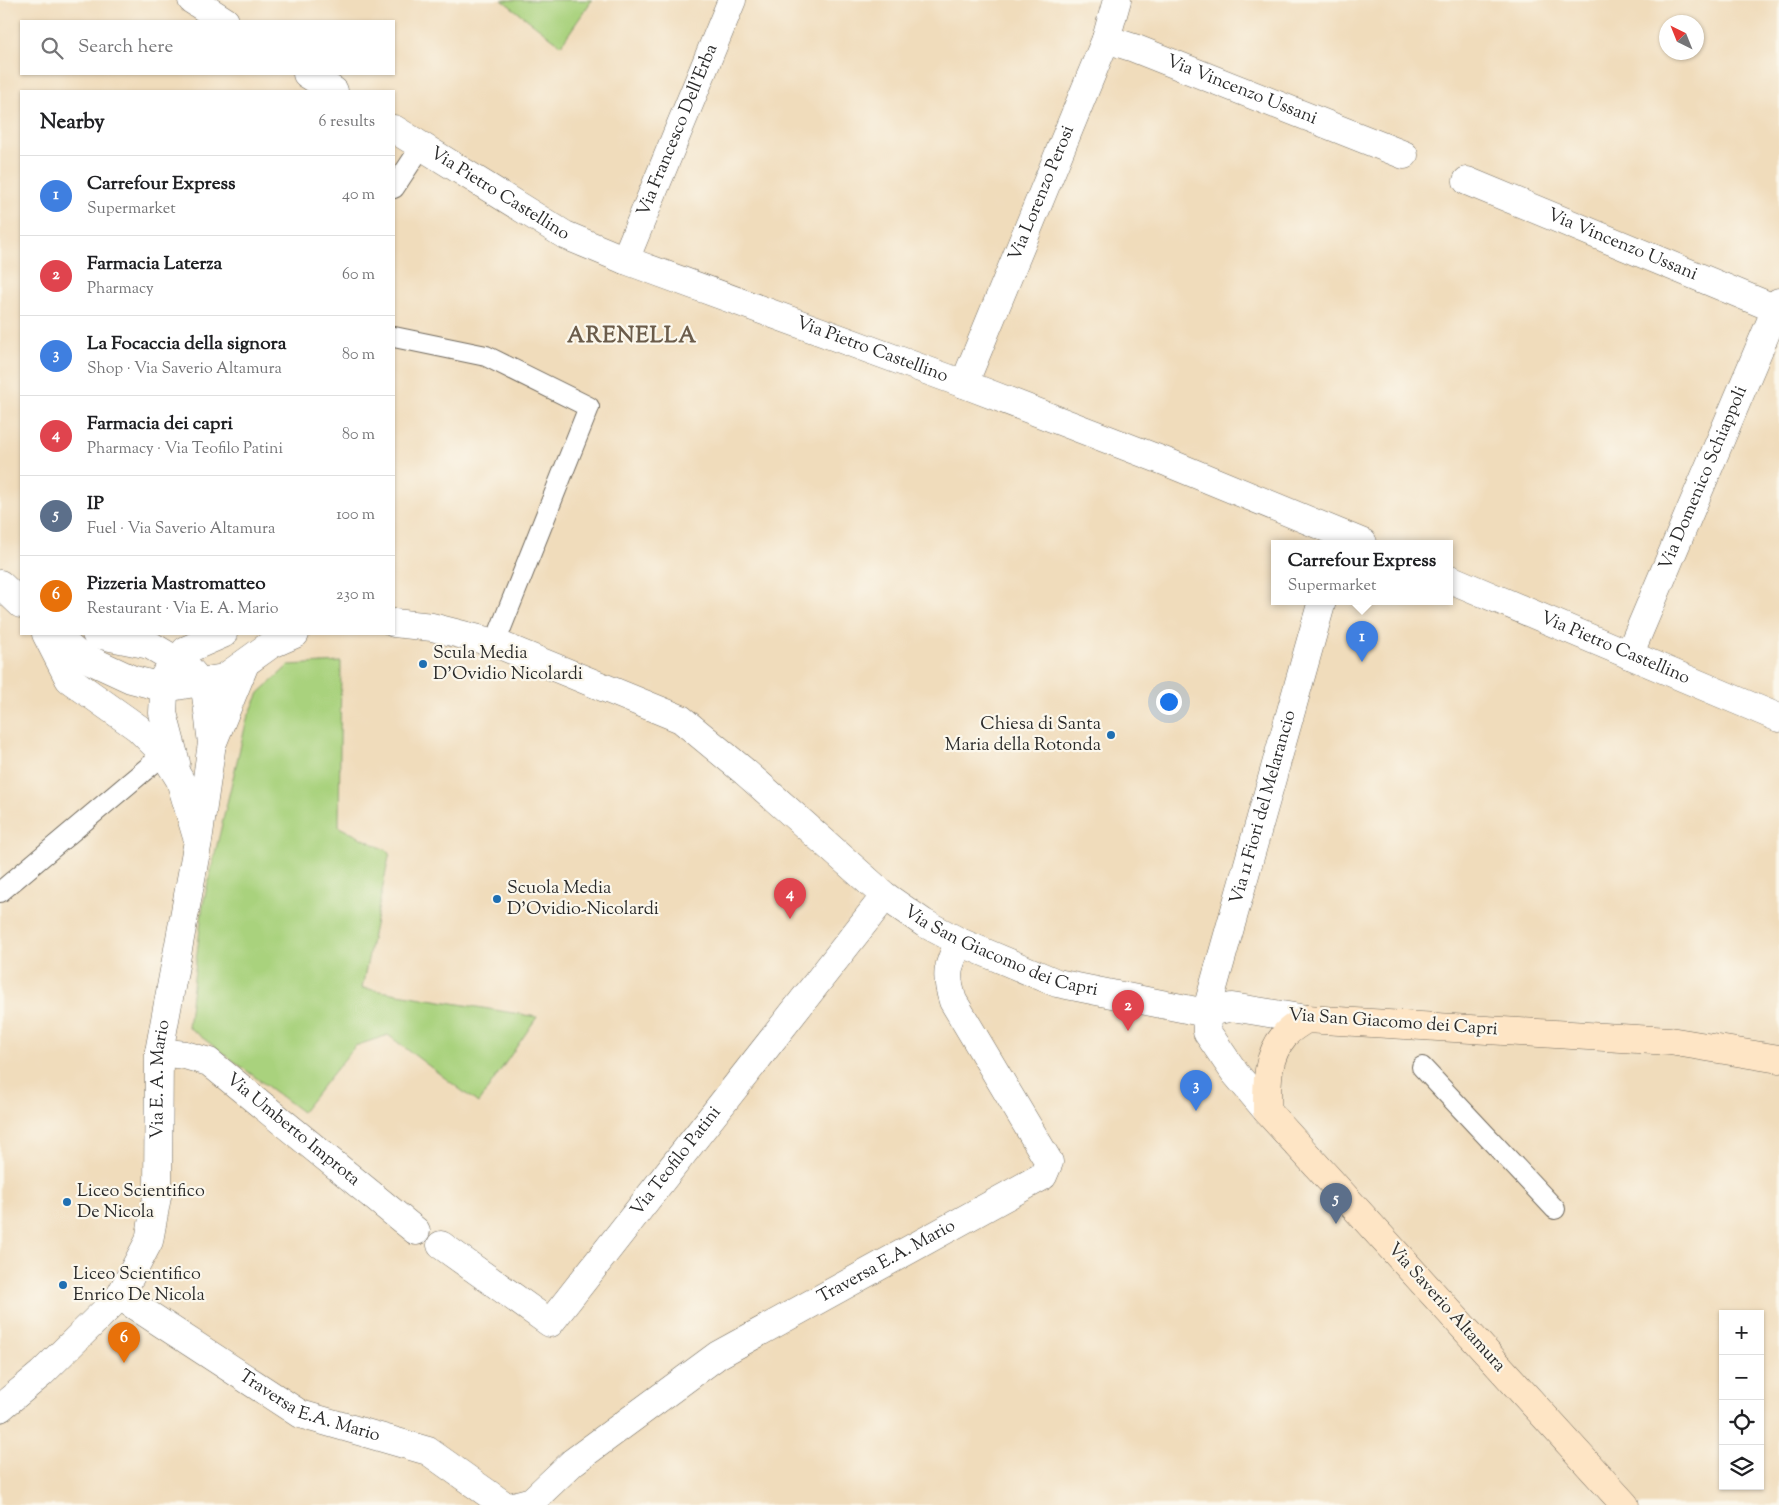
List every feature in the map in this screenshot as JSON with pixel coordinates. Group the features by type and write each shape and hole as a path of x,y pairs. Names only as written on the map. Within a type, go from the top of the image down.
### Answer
{"main road":[{"name":"Via San Giacomo dei Capri","path":"1306,1019 1670,1041 1779,1060"},
{"path":"1268,1111 1267,1079 1271,1059 1284,1035 1306,1019"},
{"name":"Via Saverio Altamura","path":"1268,1111 1625,1505"}],"street":[{"path":"192,0 223,20"},
{"name":"Via Francesco Dell'Erba","path":"625,260 732,0"},
{"name":"Via Lorenzo Perosi","path":"964,384 1106,39 1117,0"},
{"name":"Via Vincenzo Ussani","path":"1106,39 1134,48 1404,155"},
{"path":"309,75 332,90"},
{"name":"Via Pietro Castellino","path":"395,130 565,235 625,260 964,384 1169,463 1348,540"},
{"name":"Via Vincenzo Ussani","path":"1466,181 1778,305"},
{"name":"Via Domenico Schiappoli","path":"1629,654 1778,305"},
{"name":"Via Pietro Castellino","path":"1453,580 1779,718"},
{"path":"0,584 20,603"},
{"name":"Via 11 Fiori del Melarancio","path":"1206,1013 1321,605"},
{"name":"Via San Giacomo dei Capri","path":"395,623 432,627 496,643 681,719 885,896 924,923 960,942 1058,983 1206,1013 1232,1007 1306,1019"},
{"path":"47,635 70,679 138,728 164,754 180,780"},
{"path":"55,635 77,654 131,679 165,688 203,689 224,678 270,645 292,635"},
{"path":"101,635 150,645 187,667 203,689"},
{"path":"150,645 190,635"},
{"path":"198,841 163,714 165,675 186,650 221,635"},
{"path":"212,743 245,664"},
{"name":"Via E. A. Mario","path":"0,1408 42,1374 120,1296 149,1241 158,1191 159,1052 198,841 212,743 203,689"},
{"name":"Via Teofilo Patini","path":"441,1245 550,1323 885,896"},
{"name":"Traversa E.A. Mario","path":"517,1505 532,1501 574,1462 718,1355 1043,1176 1050,1162 953,1001 947,982 950,960 960,942"},
{"name":"Via Saverio Altamura","path":"1206,1013 1207,1032 1235,1073 1268,1111"},
{"name":"Via Umberto Improta","path":"159,1052 185,1054 209,1062 416,1231"},
{"name":"Traversa E.A. Mario","path":"120,1296 300,1414 428,1451 504,1505"}],"lane":[{"path":"395,186 421,147"},
{"path":"395,337 486,356 589,407 496,643"},
{"path":"0,892 164,754"},
{"path":"1422,1067 1555,1209"}],"green space":[{"path":"502,0 592,0 561,45"},
{"path":"341,662 339,827 390,852 362,988 537,1017 478,1103 388,1035 355,1046 302,1112 188,1027 203,904 247,719 259,693 289,665"}],"place":[{"name":"Carrefour Express","path":"1362,662"},
{"name":"Scula Media D'Ovidio Nicolardi","path":"423,664"},
{"name":"Chiesa di Santa Maria della Rotonda","path":"1111,735"},
{"name":"Scuola Media D'Ovidio-Nicolardi","path":"497,899"},
{"name":"Farmacia dei capri","path":"790,919"},
{"name":"Farmacia Laterza","path":"1128,1031"},
{"name":"La Focaccia della signora","path":"1196,1111"},
{"name":"Liceo Scientifico De Nicola","path":"67,1202"},
{"name":"IP","path":"1336,1224"},
{"name":"Liceo Scientifico Enrico De Nicola","path":"63,1285"},
{"name":"Pizzeria Mastromatteo","path":"124,1363"}],"district":[{"name":"ARENELLA","path":"632,337"}]}
